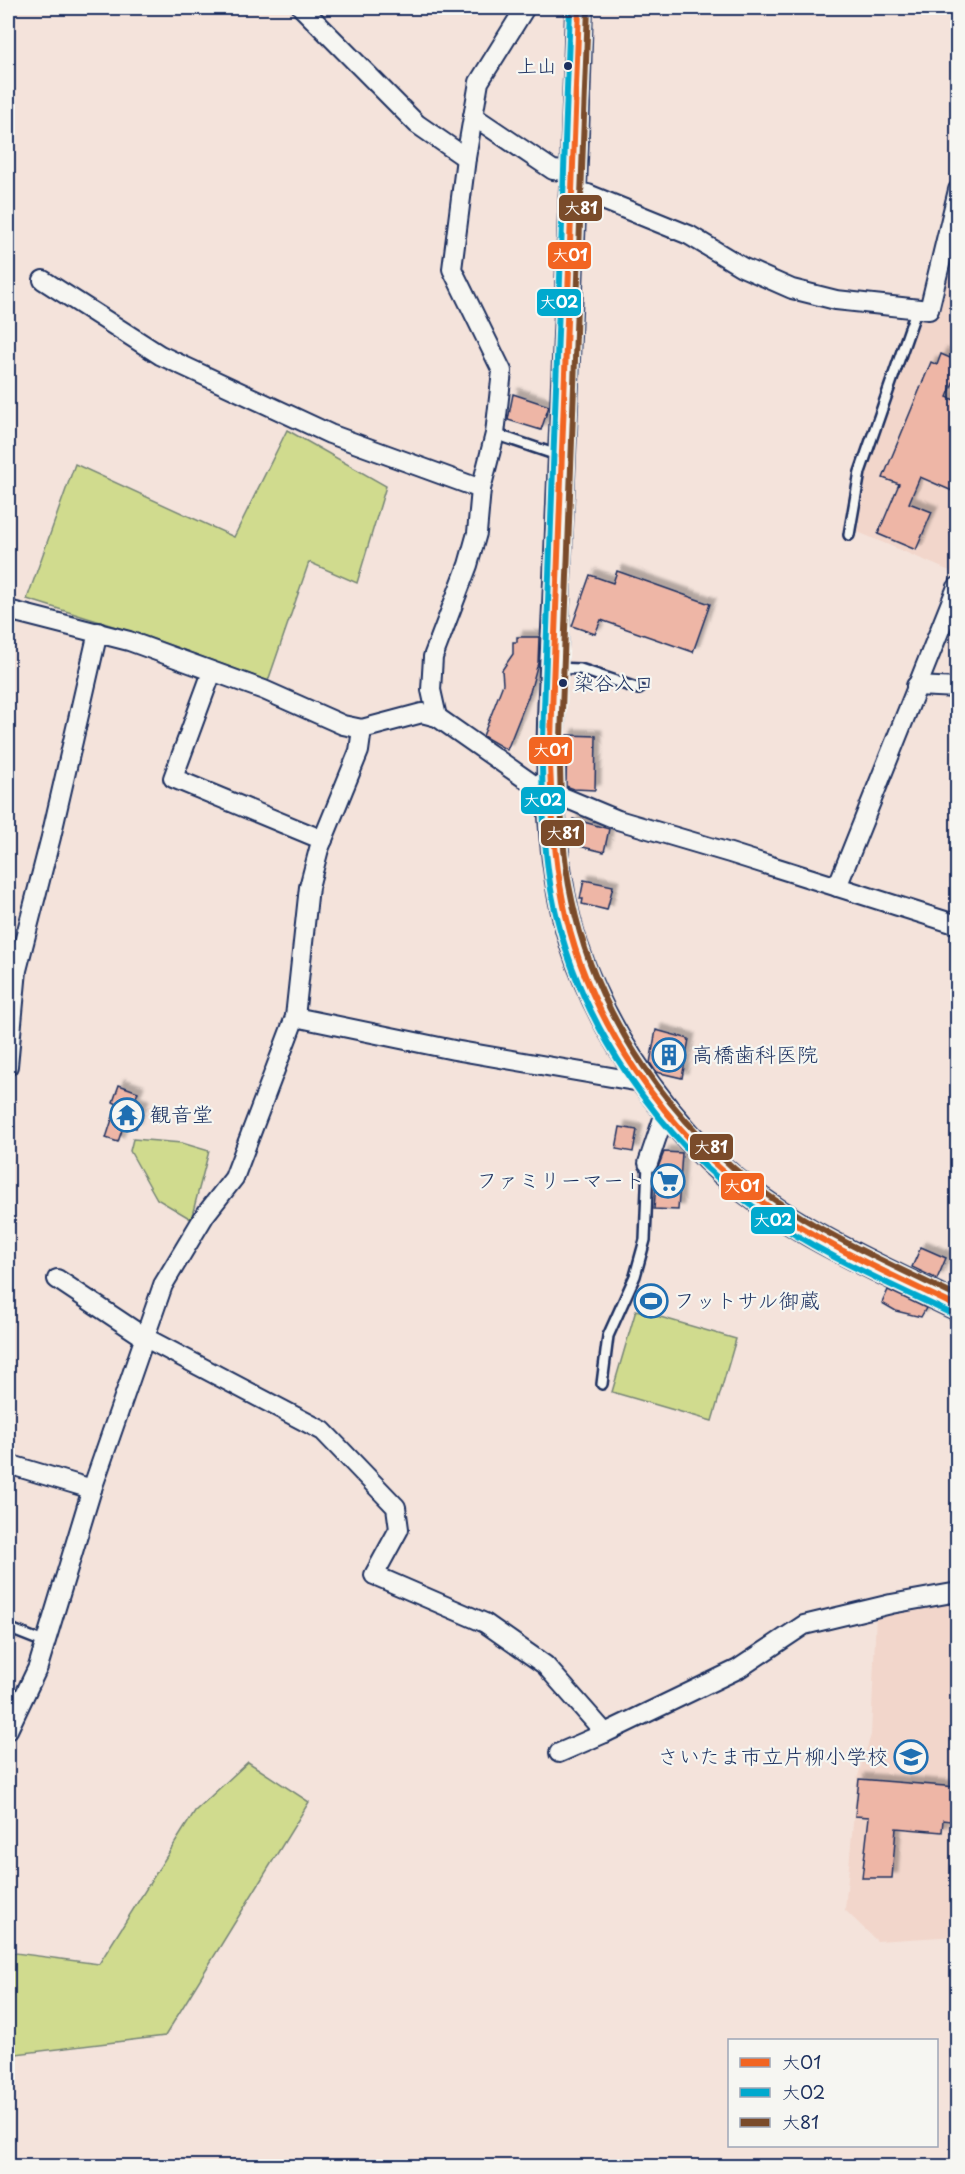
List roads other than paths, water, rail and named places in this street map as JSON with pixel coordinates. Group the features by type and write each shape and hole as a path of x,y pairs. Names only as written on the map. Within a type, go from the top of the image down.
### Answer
{"main road":[{"path":"579,8 575,182 562,457 551,792 557,861 574,943 604,1015 646,1083 666,1110 711,1160 738,1184 772,1208 850,1254 957,1307"}],"street":[{"path":"302,8 417,124 466,158"},
{"path":"437,717 431,690 433,657 468,565 477,533 481,489 495,434 502,371 452,269 466,158 479,82 525,8"},
{"path":"473,116 553,170 575,182 588,194 689,236 742,267 792,290 836,300 929,310 957,190"},
{"path":"43,280 160,355 330,434 481,489"},
{"path":"837,887 957,587"},
{"path":"8,610 98,632 264,690 343,725 362,729 422,713 437,717 534,785 618,820 957,926"},
{"path":"8,1066 12,969 51,837 98,632"},
{"path":"212,672 173,778 323,840"},
{"path":"916,686 957,688"},
{"path":"8,1730 38,1667 92,1489 163,1285 205,1215 234,1178 295,1017 309,887 323,840 358,751 362,729"},
{"path":"295,1017 454,1050 646,1083"},
{"path":"648,1163 666,1110"},
{"path":"57,1279 144,1337 323,1431 396,1507 399,1529 374,1575 485,1623 545,1665 605,1732"},
{"path":"8,1464 92,1489"},
{"path":"559,1753 738,1669 804,1625 891,1604 957,1592"}],"lane":[{"path":"849,535 860,472 917,308"},
{"path":"495,434 562,457"},
{"path":"554,668 580,669 639,689"},
{"path":"602,1384 608,1336 635,1276 645,1240 648,1163"},
{"path":"8,1628 46,1643"}],"place":[{"name":"上山","path":"568,66"},
{"name":"染谷入口","path":"563,683"},
{"name":"高橋歯科医院","path":"669,1055"},
{"name":"観音堂","path":"127,1115"},
{"name":"ファミリーマート","path":"668,1181"},
{"name":"フットサル御蔵","path":"651,1301"},
{"name":"さいたま市立片柳小学校","path":"911,1757"}]}
